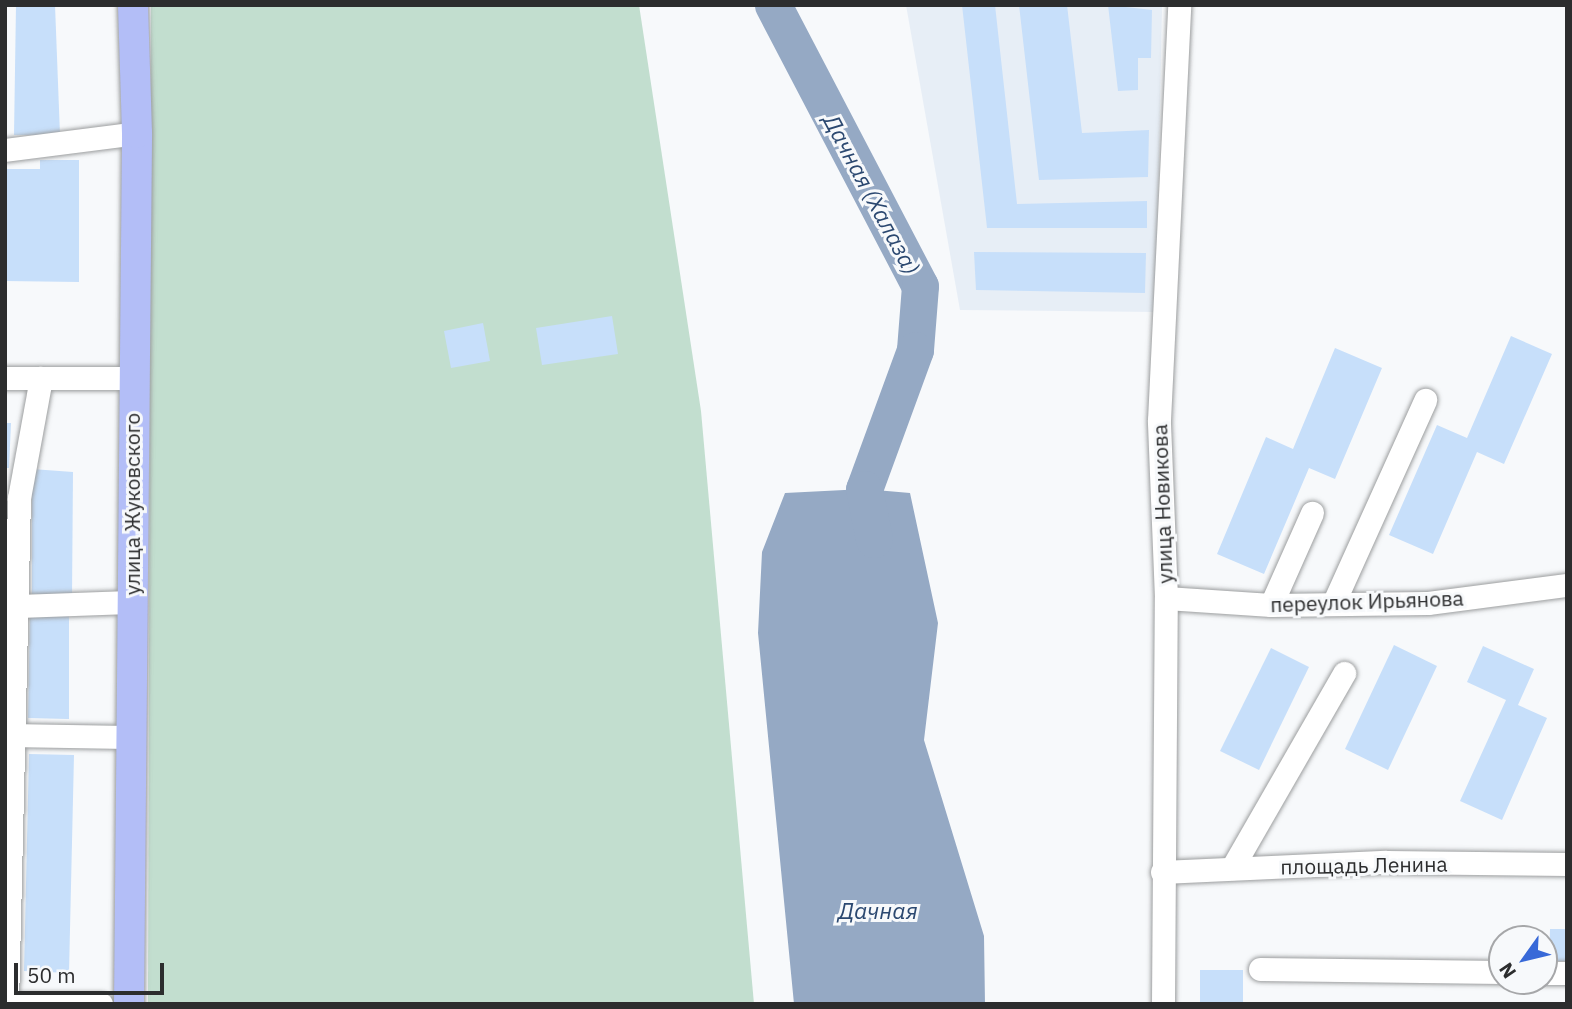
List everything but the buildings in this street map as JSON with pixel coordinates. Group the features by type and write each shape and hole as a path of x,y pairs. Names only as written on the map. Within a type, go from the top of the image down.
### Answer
{"main road":[{"name":"улица Жуковского","path":"129,1004 132,378 137,133 133,5"}],"street":[{"name":"улица Новикова","path":"1163,1004 1166,598 1159,420 1178,5"},
{"path":"5,150 137,133"},
{"path":"5,378 132,378"},
{"path":"41,378 12,498 16,606 9,735 7,1004 101,1004"},
{"path":"1334,601 1425,400"},
{"path":"1271,605 1312,513"},
{"name":"переулок Ирьянова","path":"1166,598 1271,605 1334,601 1428,603 1567,585"},
{"path":"16,606 132,602"},
{"path":"1233,868 1344,673"},
{"path":"9,735 131,737"},
{"name":"площадь Ленина","path":"1162,872 1386,862 1567,863"},
{"path":"1260,969 1488,972"}],"shaded area":[{"path":"906,5 1162,5 1156,312 960,310"}],"green space":[{"path":"151,5 639,5 701,411 754,1004 148,1004"}],"water":[{"name":"Дачная","path":"864,489 910,493 938,623 924,740 984,936 985,1004 794,1004 758,633 762,552 785,493"}],"waterway":[{"name":"Дачная (Халаза)","path":"773,5 920,286 915,350 864,489 874,539"}]}
